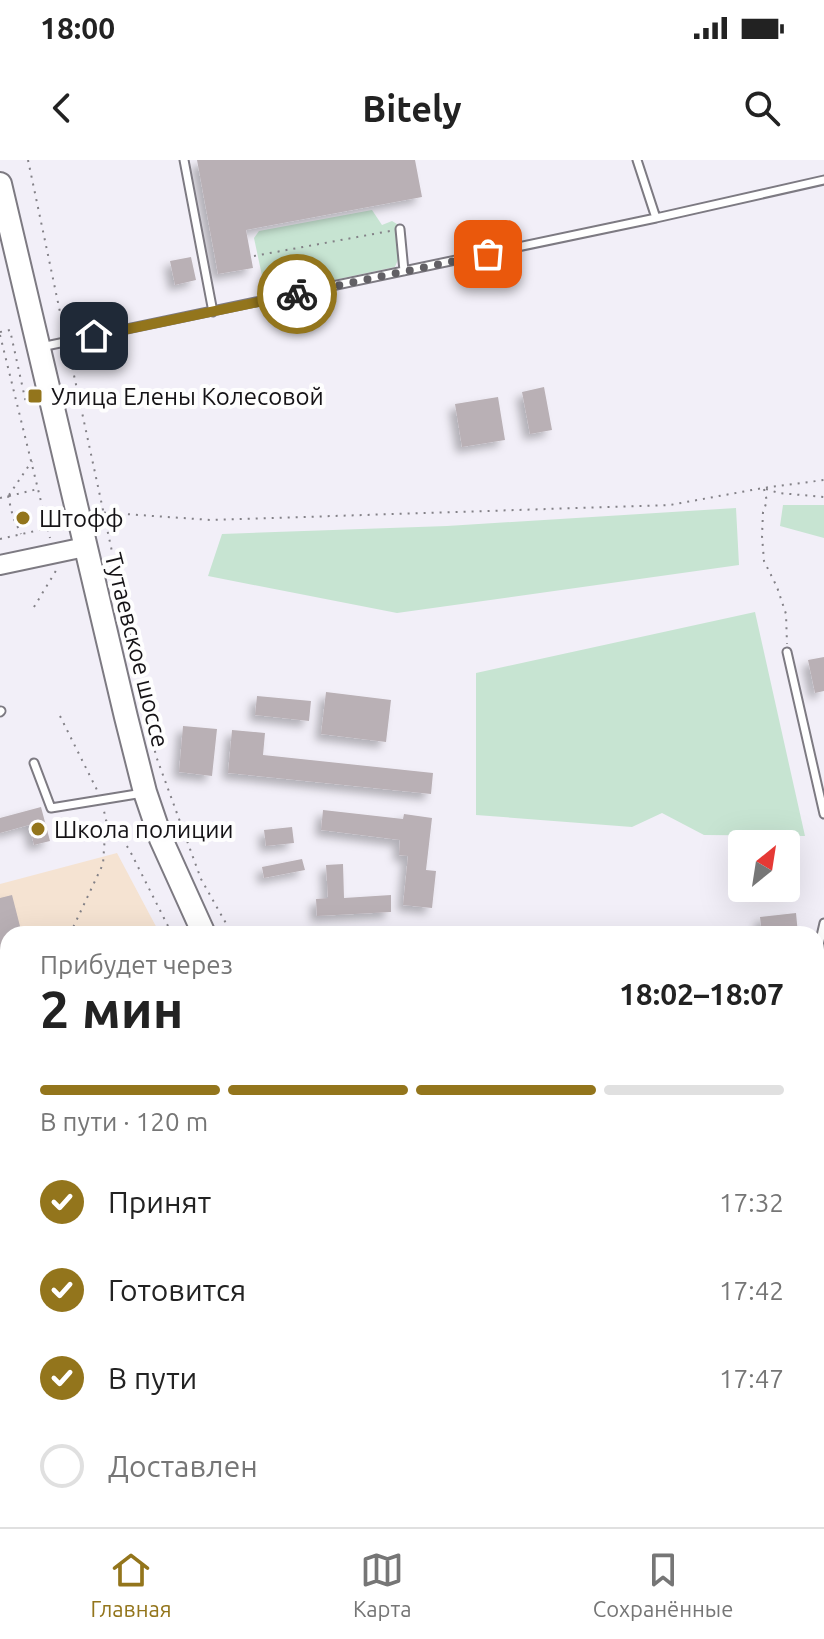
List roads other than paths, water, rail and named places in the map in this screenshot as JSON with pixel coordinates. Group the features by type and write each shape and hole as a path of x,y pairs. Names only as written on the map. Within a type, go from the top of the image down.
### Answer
{"main road":[{"name":"Тутаевское шоссе","path":"0,184 145,792 161,839 200,926"}],"street":[{"path":"0,565 85,547"}],"lane":[{"path":"184,160 213,312"},
{"path":"637,160 656,218"},
{"path":"39,348 824,180"},
{"path":"400,229 404,271"},
{"path":"787,652 824,814"},
{"path":"34,763 51,808 145,792"}],"place":[{"name":"Улица Елены Колесовой","path":"35,396"},
{"name":"Штофф","path":"23,518"},
{"name":"Школа полиции","path":"38,829"}]}
